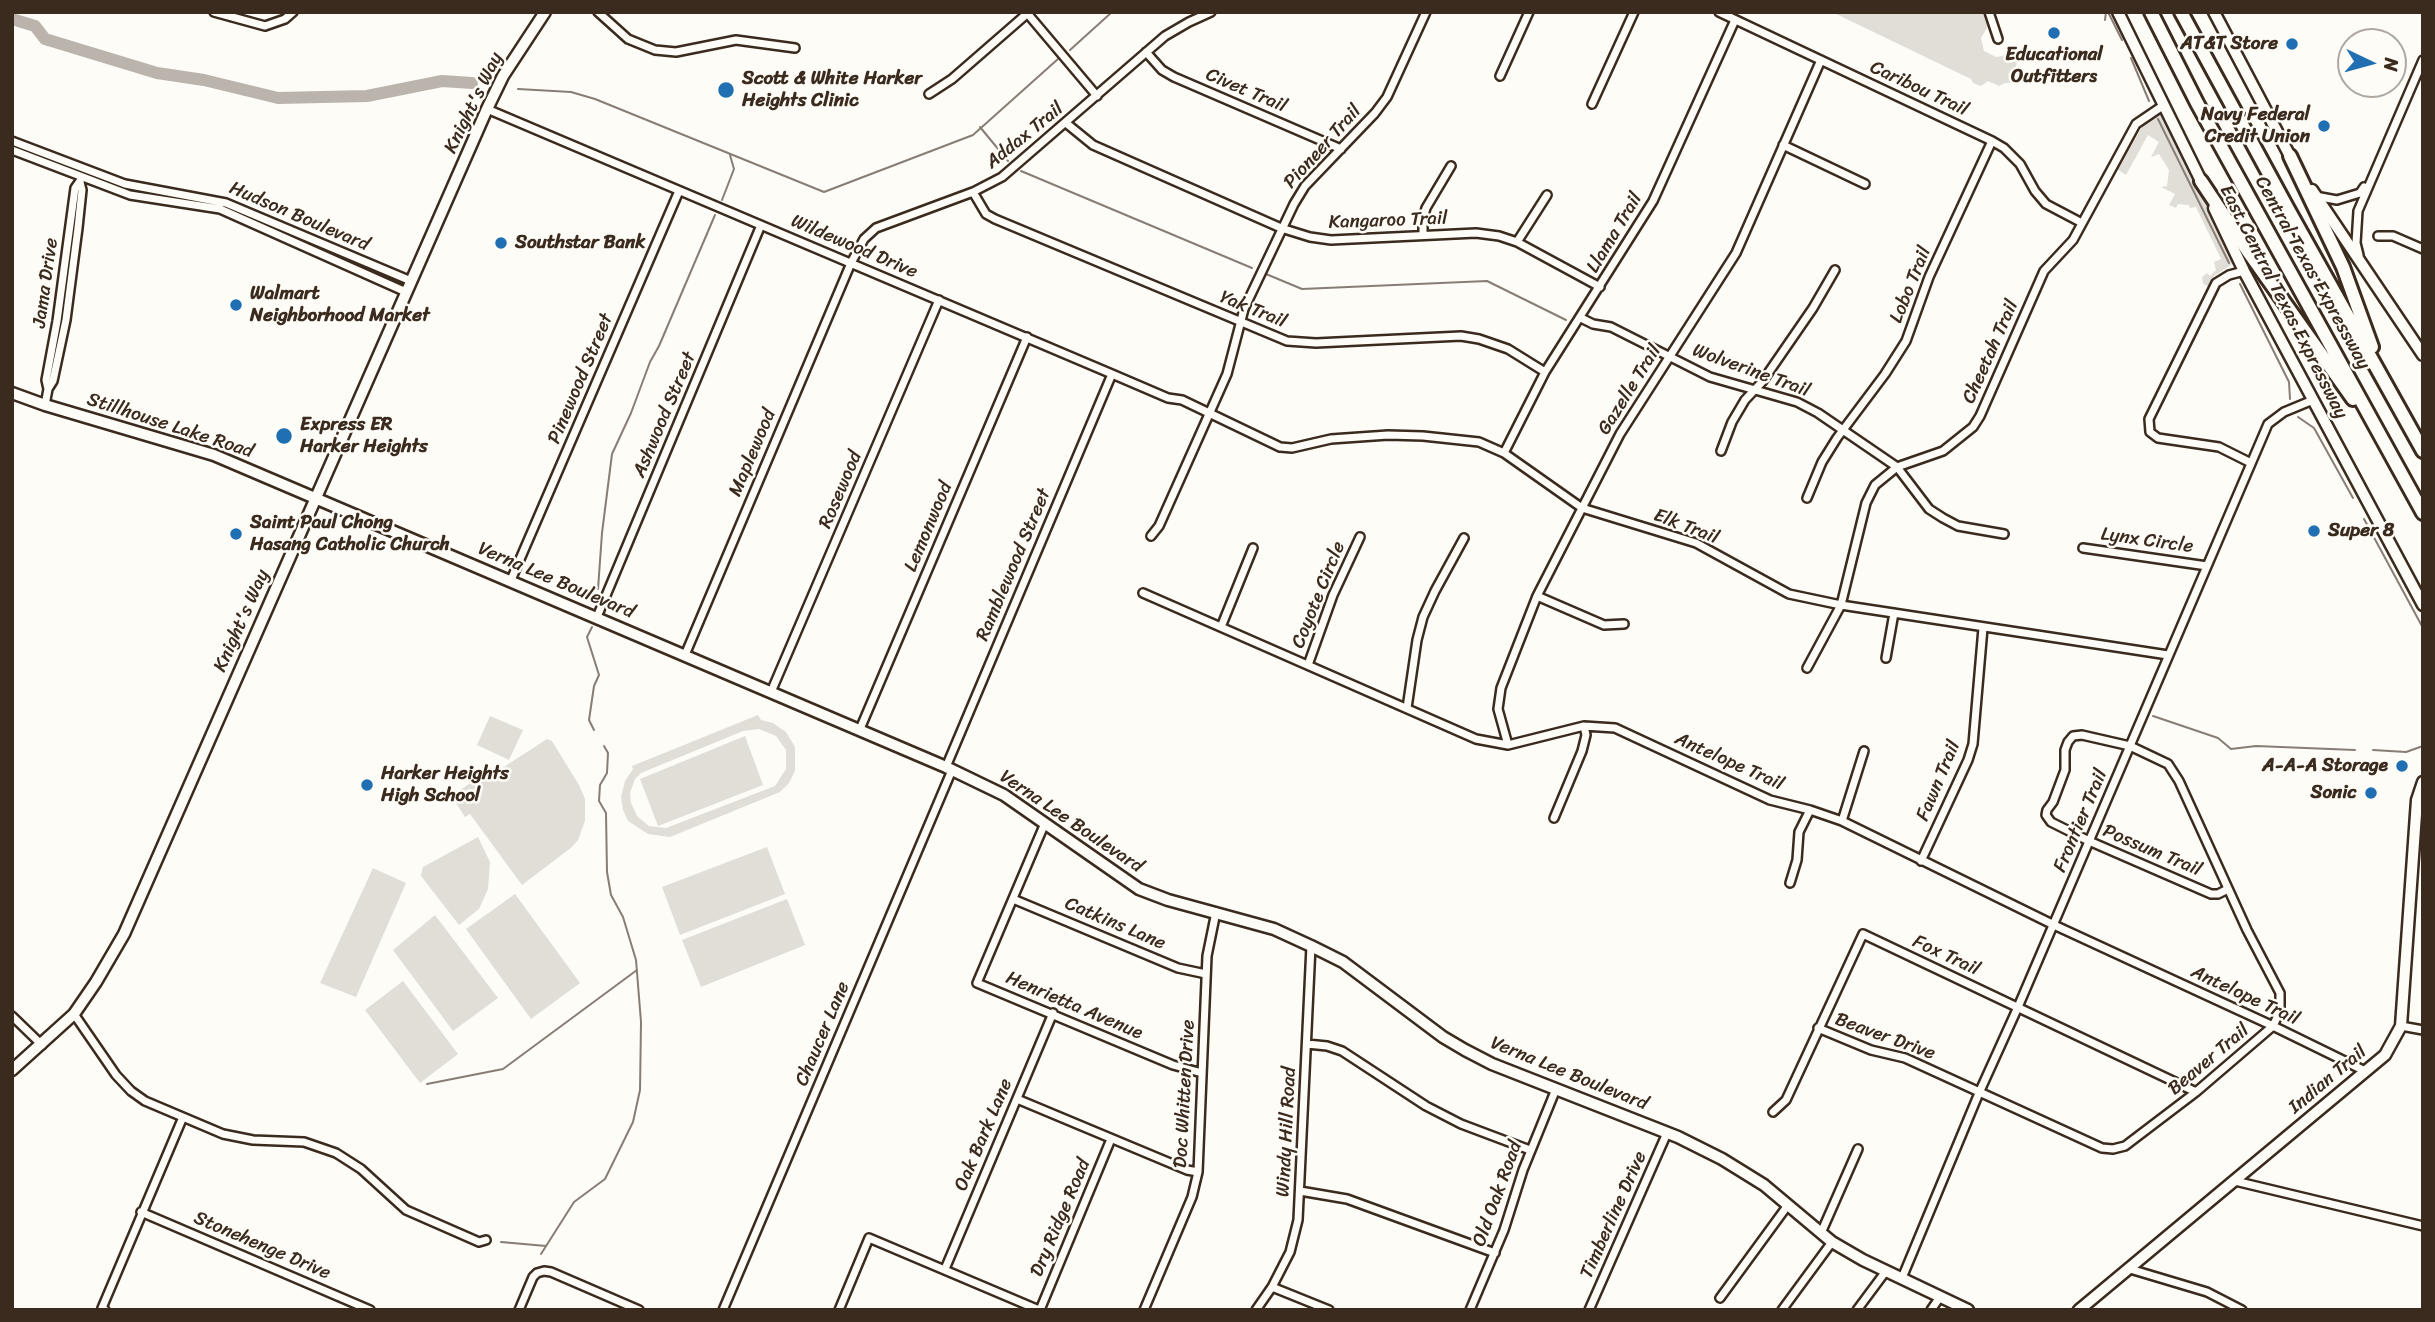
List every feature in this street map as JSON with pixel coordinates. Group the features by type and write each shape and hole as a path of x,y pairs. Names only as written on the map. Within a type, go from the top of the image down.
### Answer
{"highway":[{"name":"Central Texas Expressway","path":"2151,12 2197,103 2423,513"},
{"name":"Central Texas Expressway","path":"2181,12 2423,451"},
{"path":"2290,156 2343,267 2383,381"},
{"path":"2201,181 2348,395 2367,413"}],"main road":[{"name":"Knight's Way","path":"12,1070 74,1014 103,971 130,923 487,109 503,76 545,12"},
{"name":"East Central Texas Expressway","path":"2118,12 2244,271 2423,605"},
{"path":"2214,12 2290,156 2423,355"},
{"name":"Stillhouse Lake Road","path":"12,393 192,447 315,497"},
{"name":"Verna Lee Boulevard","path":"315,497 860,729 1004,795 1139,889 1168,900 1274,929 1343,962 1443,1037 1492,1064 1667,1133 1722,1159 1747,1173 1832,1242 1968,1310"},
{"name":"Indian Trail","path":"2079,1310 2385,1055 2401,1026 2417,800 2423,782"}],"street":[{"path":"214,12 265,26 285,19 293,12"},
{"path":"598,12 628,39 655,50 676,52 736,40 794,48"},
{"name":"Addax Trail","path":"851,263 864,239 876,228 973,192 1002,177 1165,36 1211,12"},
{"name":"Pioneer Trail","path":"1151,536 1159,526 1227,374 1254,286 1281,228 1305,186 1387,97 1426,12"},
{"path":"1500,76 1529,12"},
{"path":"1592,104 1634,12"},
{"name":"Caribou Trail","path":"1719,12 1992,141 2004,148 2020,164 2035,191 2046,204 2082,223"},
{"path":"1989,12 1998,39"},
{"path":"929,94 952,79 1028,13 1097,96"},
{"name":"Llama Trail","path":"1504,453 1545,372 1653,201 1735,20"},
{"name":"Civet Trail","path":"1146,52 1162,70 1174,77 1341,149"},
{"name":"Gazelle Trail","path":"1508,745 1499,709 1501,688 1537,596 1620,434 1736,253 1821,60"},
{"path":"2362,266 2356,243 2358,211 2423,60"},
{"name":"Cheetah Trail","path":"1807,668 1841,605 1866,503 1875,485 1897,467 1943,452 1973,427 2044,271 2073,240 2136,124 2164,105"},
{"name":"Wildewood Drive","path":"487,109 1168,398 1182,400 1209,414"},
{"name":"Kangaroo Trail","path":"1066,123 1093,145 1281,228 1310,237 1331,240 1476,233 1499,236 1517,242 1601,287"},
{"name":"Hudson Boulevard","path":"12,141 82,176"},
{"name":"Lobo Trail","path":"1807,498 1822,462 1906,341 1929,277 1992,141"},
{"path":"1783,145 1865,184"},
{"name":"Hudson Boulevard","path":"12,150 82,176 142,189 216,199 350,267 406,292"},
{"path":"1423,235 1426,208 1451,166"},
{"name":"Jama Drive","path":"45,405 48,389 53,382 66,320 82,176"},
{"path":"2315,196 2337,200 2349,198 2360,193 2369,181"},
{"name":"Pinewood Street","path":"511,580 679,191"},
{"name":"Yak Trail","path":"973,192 986,214 995,219 1287,341 1316,344 1445,337 1479,339 1508,349 1545,372"},
{"path":"1517,242 1547,195"},
{"name":"Ashwood Street","path":"597,617 761,225"},
{"path":"2378,236 2393,236 2423,249"},
{"name":"Hudson Boulevard","path":"307,243 354,257 411,281"},
{"path":"350,267 354,257"},
{"name":"Maplewood","path":"685,655 851,263"},
{"path":"1721,451 1732,422 1745,400 1813,308 1835,270"},
{"path":"2244,271 2229,275 2216,283 2149,419 2150,432 2158,438 2219,447 2251,463"},
{"name":"Rosewood","path":"771,692 939,300"},
{"name":"Wolverine Trail","path":"1581,318 1611,327 1710,377 1797,402 1844,430 1897,467 1929,509 1943,518 1958,526 2004,534"},
{"name":"Lemonwood","path":"860,729 1027,337"},
{"name":"Ramblewood Street","path":"949,768 1112,374"},
{"name":"Frontier Trail","path":"1902,1278 1979,1093 2268,424 2313,400"},
{"name":"Elk Trail","path":"1209,414 1280,447 1292,448 1331,439 1388,435 1479,442 1504,453 1583,508 1696,544 1789,594 1894,614 2168,655"},
{"name":"Coyote Circle","path":"1308,665 1333,595 1360,537"},
{"path":"1407,708 1423,617 1434,591 1464,538"},
{"path":"1221,627 1253,548"},
{"name":"Lynx Circle","path":"2082,548 2207,566"},
{"name":"Antelope Trail","path":"1143,593 1476,738 1508,745 1584,726 1615,728 1770,800 1842,821 2053,925 2365,1071"},
{"path":"1537,596 1604,625 1624,624"},
{"path":"1886,658 1894,614"},
{"name":"Fawn Trail","path":"1921,861 1973,744 1983,628"},
{"path":"1554,818 1582,751 1586,735 1584,726"},
{"name":"Possum Trail","path":"2130,746 2082,736 2073,737 2065,750 2065,770 2046,815 2051,822 2089,841 2210,894 2218,894 2228,889"},
{"name":"Beaver Trail","path":"1979,1093 2102,1148 2125,1146 2196,1092 2273,1026 2280,1011 2280,993 2173,771 2161,759 2130,746"},
{"path":"1842,821 1864,751"},
{"name":"Chaucer Lane","path":"723,1310 949,768"},
{"path":"1790,883 1797,860 1799,832 1811,810"},
{"name":"Henrietta Avenue","path":"1045,823 977,983 1173,1065 1202,1073"},
{"name":"Catkins Lane","path":"1013,899 1178,968 1206,974"},
{"name":"Doc Whitten Drive","path":"1144,1310 1192,1197 1198,1172 1206,974 1209,941 1216,912"},
{"name":"Fox Trail","path":"1773,1112 1786,1100 1863,934 2196,1092"},
{"name":"Windy Hill Road","path":"1256,1310 1272,1287 1295,1239 1300,1191 1311,946"},
{"name":"Oak Bark Lane","path":"945,1269 1053,1013"},
{"path":"74,1014 117,1074 131,1091 145,1101 239,1139 304,1142 337,1153 361,1169 406,1210 479,1242 486,1240"},
{"path":"12,1016 42,1045"},
{"path":"2401,1026 2423,1030"},
{"name":"Beaver Drive","path":"1818,1028 1871,1050 1905,1058 1979,1093"},
{"path":"1307,1044 1342,1051 1426,1106 1461,1124 1530,1150"},
{"name":"Old Oak Road","path":"1470,1310 1495,1253 1530,1150 1556,1089"},
{"path":"1017,1099 1187,1170 1198,1172"},
{"path":"104,1309 141,1212 183,1117"},
{"name":"Timberline Drive","path":"1589,1310 1667,1133"},
{"name":"Dry Ridge Road","path":"1039,1310 1111,1139"},
{"path":"1821,1233 1858,1149"},
{"path":"2235,1181 2423,1226"},
{"path":"1300,1191 1347,1199 1495,1253"},
{"path":"1720,1298 1788,1205"},
{"name":"Stonehenge Drive","path":"141,1212 370,1310"},
{"path":"839,1310 869,1238 1039,1310"},
{"path":"1782,1310 1832,1242"},
{"path":"2130,1269 2207,1292 2242,1310"},
{"path":"519,1310 533,1277 544,1271 639,1310"},
{"path":"1857,1310 1886,1271"},
{"path":"1272,1287 1329,1310"},
{"path":"1931,1310 1940,1297"}],"shaded area":[{"path":"1832,12 1982,12 1988,26 1981,38 1984,51 1996,57 2007,55 2014,58 2016,67 2028,72 2031,79 1999,86 1988,81 1981,86"},
{"path":"2161,114 2234,263 2214,276 2208,286 2203,284 2202,277 2207,273 2210,276 2216,270 2214,262 2221,259 2196,207 2178,204 2176,208 2169,205 2175,194 2161,187 2167,186 2169,170 2159,154 2151,157 2159,142 2148,135 2126,175 2117,169 2145,122"},
{"path":"758,715 761,720 773,723 786,732 795,747 795,771 780,792 670,837 648,834 628,821 621,797 632,766","holes":["759,729 776,736 786,750 786,769 775,786 666,828 649,826 637,816 630,793 635,779 641,773 743,731"]},
{"path":"490,716 523,730 509,760 477,745"},
{"path":"745,736 763,785 658,826 640,779"},
{"path":"547,739 552,741 579,785 585,799 585,821 578,840 572,847 522,885 470,814 465,817 456,803 459,791 473,781 476,785"},
{"path":"478,837 490,862 488,889 479,909 459,925 421,876 423,867"},
{"path":"767,847 785,894 680,935 662,887"},
{"path":"373,868 406,883 356,997 320,983"},
{"path":"515,894 580,983 531,1019 466,929"},
{"path":"787,899 805,945 701,987 682,940"},
{"path":"435,915 498,998 453,1031 393,950"},
{"path":"403,981 458,1054 420,1083 365,1010"}],"waterway":[{"path":"1070,50 1112,12"},
{"path":"2105,20 2106,12"},
{"path":"2108,12 2122,40"},
{"path":"12,19 35,26 45,39 157,73 204,80 278,98 367,96 442,81 472,83"},
{"path":"2131,58 2149,101"},
{"path":"518,89 571,92 595,99 824,192 973,135 1058,59"},
{"path":"2158,119 2229,263"},
{"path":"980,127 1008,161"},
{"path":"722,200 734,169 730,155"},
{"path":"1021,171 1252,268"},
{"path":"598,589 612,454 715,215"},
{"path":"1266,274 1302,289 1487,281 1566,320"},
{"path":"2240,284 2289,382 2290,399"},
{"path":"2298,417 2314,428 2353,498"},
{"path":"2364,519 2423,628"},
{"path":"592,627 587,637 599,675 594,686 589,720 594,730"},
{"path":"2153,716 2218,738 2231,749 2256,746 2355,750"},
{"path":"541,1254 574,1202 605,1179 633,1122 640,1090 641,1022 636,960 623,917 611,895 607,872 606,813 599,801 600,785 607,773 608,753 604,746"},
{"path":"2373,750 2406,752 2423,746"},
{"path":"427,1084 503,1069 637,970"},
{"path":"501,1242 546,1246"}],"place":[{"name":"Educational Outfitters","path":"2054,33"},
{"name":"AT&T Store","path":"2292,44"},
{"name":"Scott & White Harker Heights Clinic","path":"726,90"},
{"name":"Navy Federal Credit Union","path":"2324,126"},
{"name":"Southstar Bank","path":"501,243"},
{"name":"Walmart Neighborhood Market","path":"236,305"},
{"name":"Express ER Harker Heights","path":"284,436"},
{"name":"Super 8","path":"2314,531"},
{"name":"Saint Paul Chong Hasang Catholic Church","path":"236,534"},
{"name":"A-A-A Storage","path":"2402,766"},
{"name":"Harker Heights High School","path":"367,785"},
{"name":"Sonic","path":"2371,793"}]}
